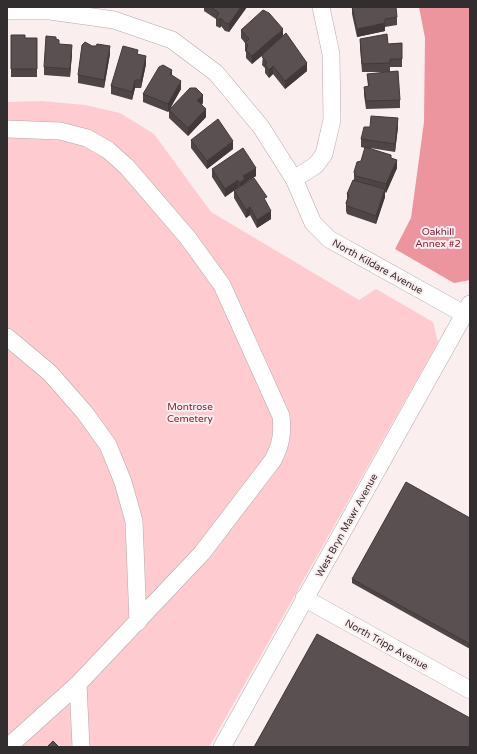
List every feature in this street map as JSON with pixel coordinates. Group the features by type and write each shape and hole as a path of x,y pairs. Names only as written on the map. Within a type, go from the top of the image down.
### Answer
{"street":[{"path":"294,179 316,165 324,154 332,120 331,54 322,7"},
{"name":"North Kildare Avenue","path":"7,11 50,11 114,20 172,40 216,73 261,126 294,179 313,223 329,239 467,309"},
{"path":"7,129 60,131 87,138 108,150 127,167 188,238 222,285 281,416 283,430 281,446 273,460 202,553 78,684 8,747"},
{"name":"West Bryn Mawr Avenue","path":"222,747 467,309"},
{"path":"7,337 50,373 85,413 108,445 123,482 134,521 138,622"},
{"name":"North Tripp Avenue","path":"304,598 470,690"},
{"path":"78,684 81,747"}],"green space":[{"name":"Oakhill Annex #2","path":"419,7 470,7 470,280 454,283 395,249 411,218 424,122 425,38"},
{"name":"Montrose Cemetery","path":"42,101 85,105 120,113 154,134 211,212 359,300 376,289 433,322 438,342 209,747 7,747 7,102"}],"building":[{"path":"211,7 241,7 229,24 225,23 221,18 220,20 216,18 219,13"},
{"path":"352,7 396,7 397,17 385,19 385,23 357,29"},
{"path":"263,10 269,13 283,29 252,56 246,50 248,45 245,43 249,39 241,30"},
{"path":"286,33 307,63 285,81 273,66 269,70 265,65 267,62 262,57 263,54"},
{"path":"387,34 388,44 402,43 402,59 390,59 390,63 362,64 360,39"},
{"path":"11,35 25,35 25,38 37,38 37,69 11,69"},
{"path":"46,36 56,37 56,39 59,40 59,44 72,45 70,69 44,67"},
{"path":"85,42 92,46 96,46 97,44 110,46 104,80 78,75 82,45"},
{"path":"123,46 138,50 137,54 146,56 141,80 135,80 132,92 111,86"},
{"path":"163,65 172,70 170,74 181,81 168,104 143,94 159,67"},
{"path":"398,71 400,100 366,101 364,87 369,86 367,74"},
{"path":"190,88 196,88 203,95 197,100 206,109 188,128 169,110"},
{"path":"371,116 398,118 395,144 361,139 364,127 370,127"},
{"path":"218,119 233,141 207,161 191,140"},
{"path":"365,147 391,155 391,158 397,160 386,184 356,176 354,172 357,162 361,161"},
{"path":"243,148 256,168 243,176 245,179 239,183 238,180 225,189 212,169"},
{"path":"254,178 267,197 264,198 271,211 257,220 250,207 246,210 234,190"},
{"path":"353,180 385,189 376,216 347,206 346,203 349,195 347,194"},
{"path":"406,482 470,518 470,644 352,579"},
{"path":"317,634 470,718 470,747 254,747"},
{"path":"53,741 58,746 58,747 48,746"}]}
